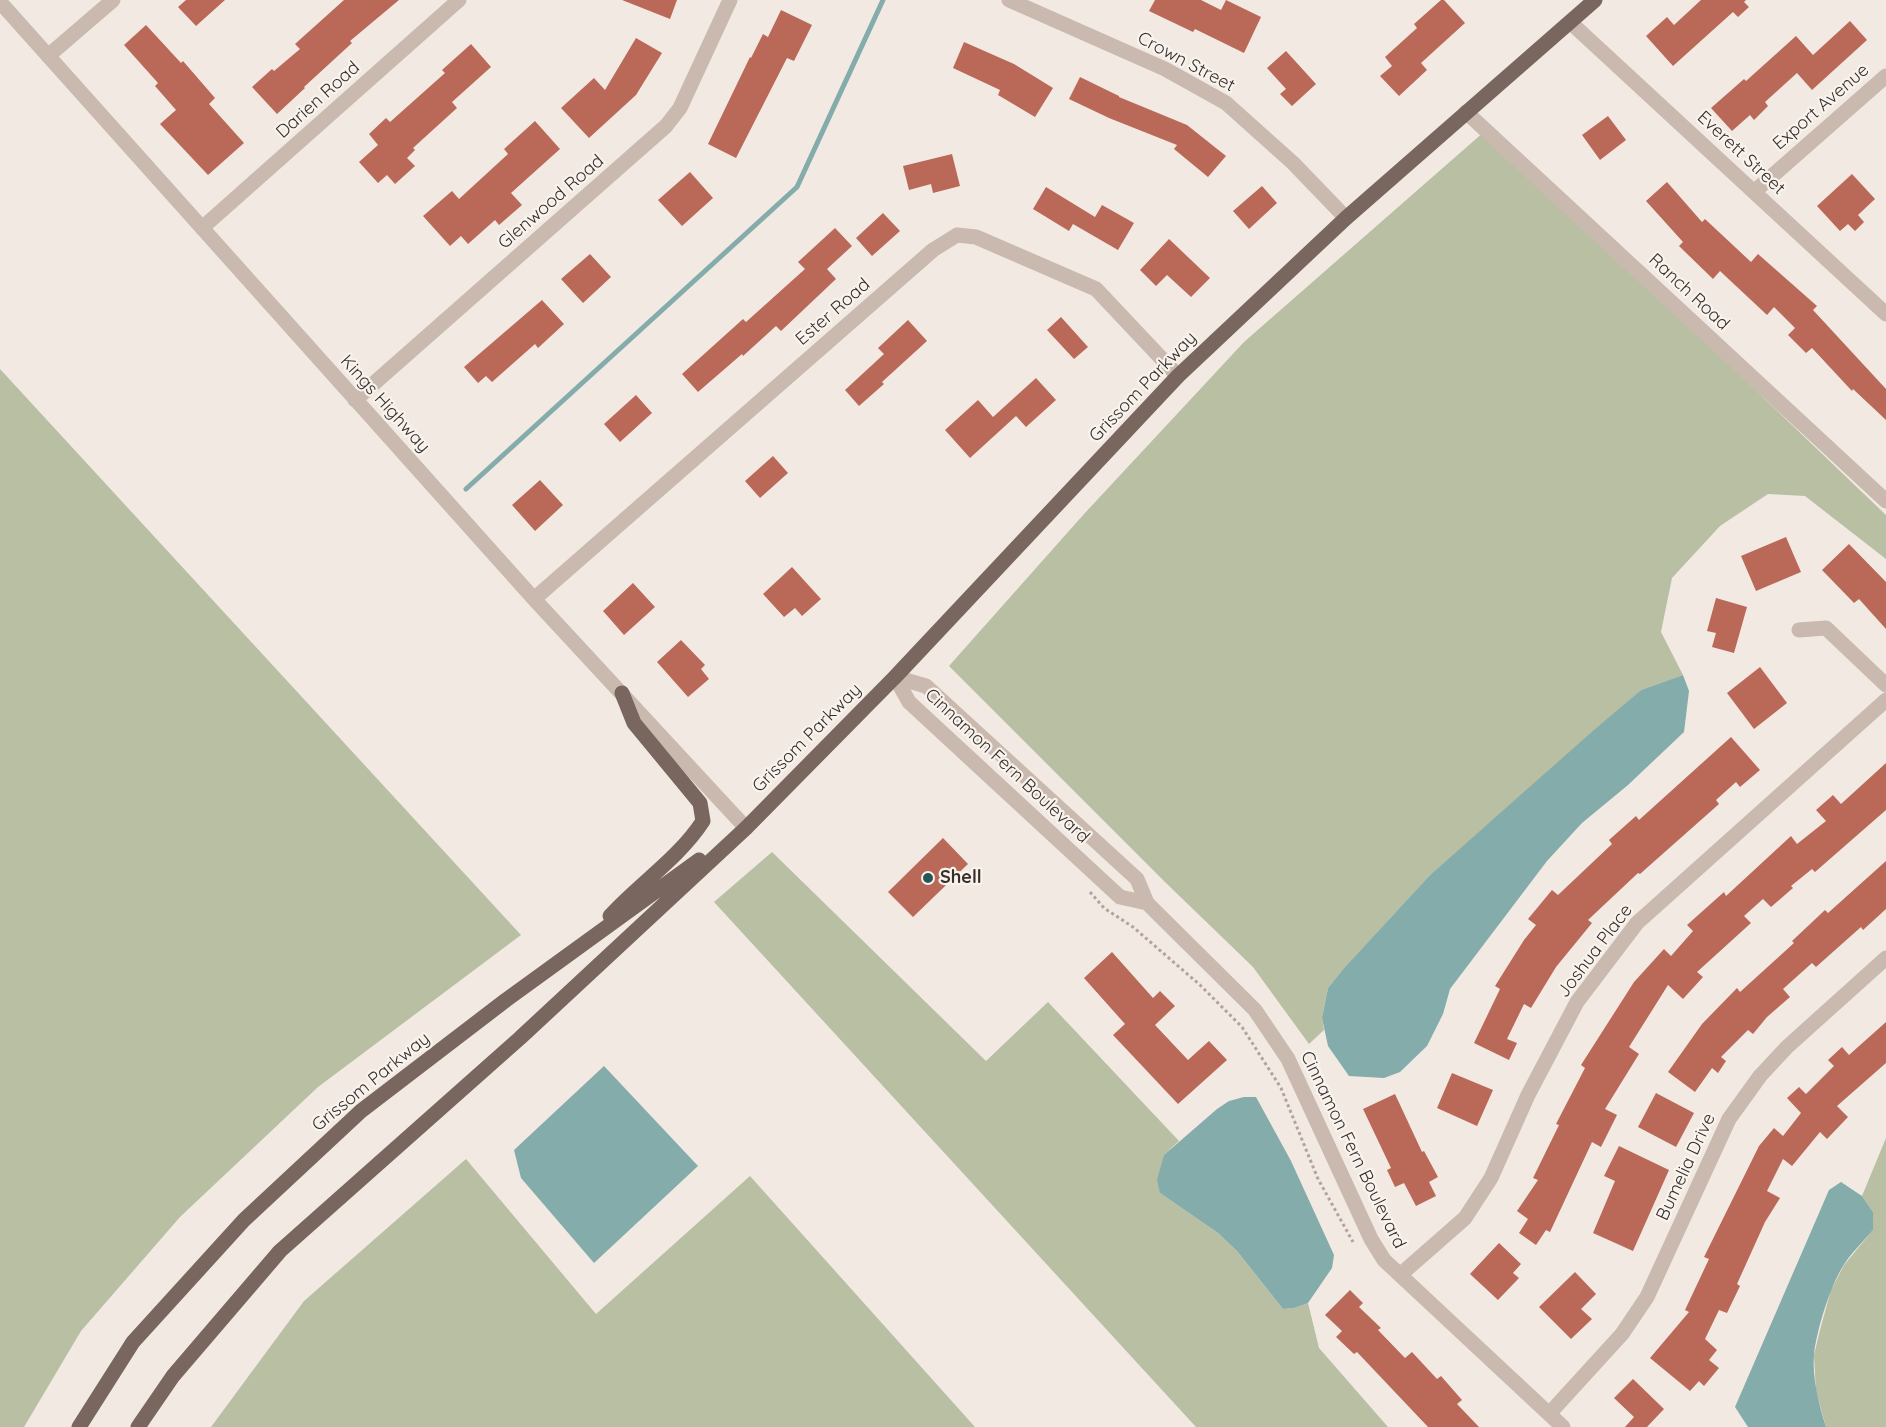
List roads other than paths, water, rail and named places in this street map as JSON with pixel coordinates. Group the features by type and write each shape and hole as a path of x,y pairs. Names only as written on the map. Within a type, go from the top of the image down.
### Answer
{"main road":[{"name":"Grissom Parkway","path":"138,1427 173,1376 280,1251 520,1038 746,828 895,677 1178,376 1346,218 1595,0"},
{"path":"592,937 625,899 693,837 703,821 699,803 634,723 622,693"},
{"name":"Grissom Parkway","path":"80,1427 133,1342 243,1220 361,1111 592,937 746,828"}],"street":[{"path":"48,56 113,0"},
{"name":"Darien Road","path":"202,228 459,0"},
{"name":"Glenwood Road","path":"355,400 666,126 680,108 730,0"},
{"name":"Crown Street","path":"1012,1 1165,69 1226,103 1293,163 1346,218"},
{"name":"Kings Highway","path":"0,2 534,599 746,828"},
{"name":"Everett Street","path":"1570,22 1886,314"},
{"name":"Export Avenue","path":"1755,191 1886,76"},
{"name":"Ranch Road","path":"1466,112 1886,501"},
{"name":"Ester Road","path":"534,599 933,250 957,235 976,237 1096,289 1178,376"},
{"path":"1799,630 1826,628 1886,685"},
{"name":"Cinnamon Fern Boulevard","path":"895,677 926,686 1042,791 1137,879 1147,903 1255,1010 1288,1059 1371,1239 1384,1260 1563,1427"},
{"name":"Cinnamon Fern Boulevard","path":"895,677 909,702 1120,897 1147,903"},
{"name":"Joshua Place","path":"1400,1275 1465,1218 1491,1178 1528,1095 1577,1002 1637,923 1886,700"},
{"path":"1025,809 1042,791"},
{"name":"Bumelia Drive","path":"1549,1414 1622,1334 1647,1297 1729,1119 1760,1076 1787,1047 1886,958"}],"water":[{"path":"1683,675 1689,691 1684,732 1628,785 1582,823 1547,861 1450,989 1443,1014 1427,1046 1400,1072 1384,1078 1349,1076 1328,1046 1322,1018 1328,988 1344,968 1430,875 1594,730 1641,690"},
{"path":"604,1066 698,1166 594,1263 521,1178 514,1150"},
{"path":"1256,1097 1291,1161 1334,1255 1332,1268 1308,1303 1294,1308 1283,1309 1237,1251 1218,1233 1160,1193 1157,1180 1164,1155 1217,1109 1229,1101"},
{"path":"1841,1182 1862,1196 1873,1212 1873,1230 1838,1275 1818,1333 1814,1354 1814,1372 1826,1427 1748,1427 1735,1407 1829,1190"}],"waterway":[{"path":"466,489 797,187 883,0"}],"place":[{"name":"Shell","path":"928,878"}]}
